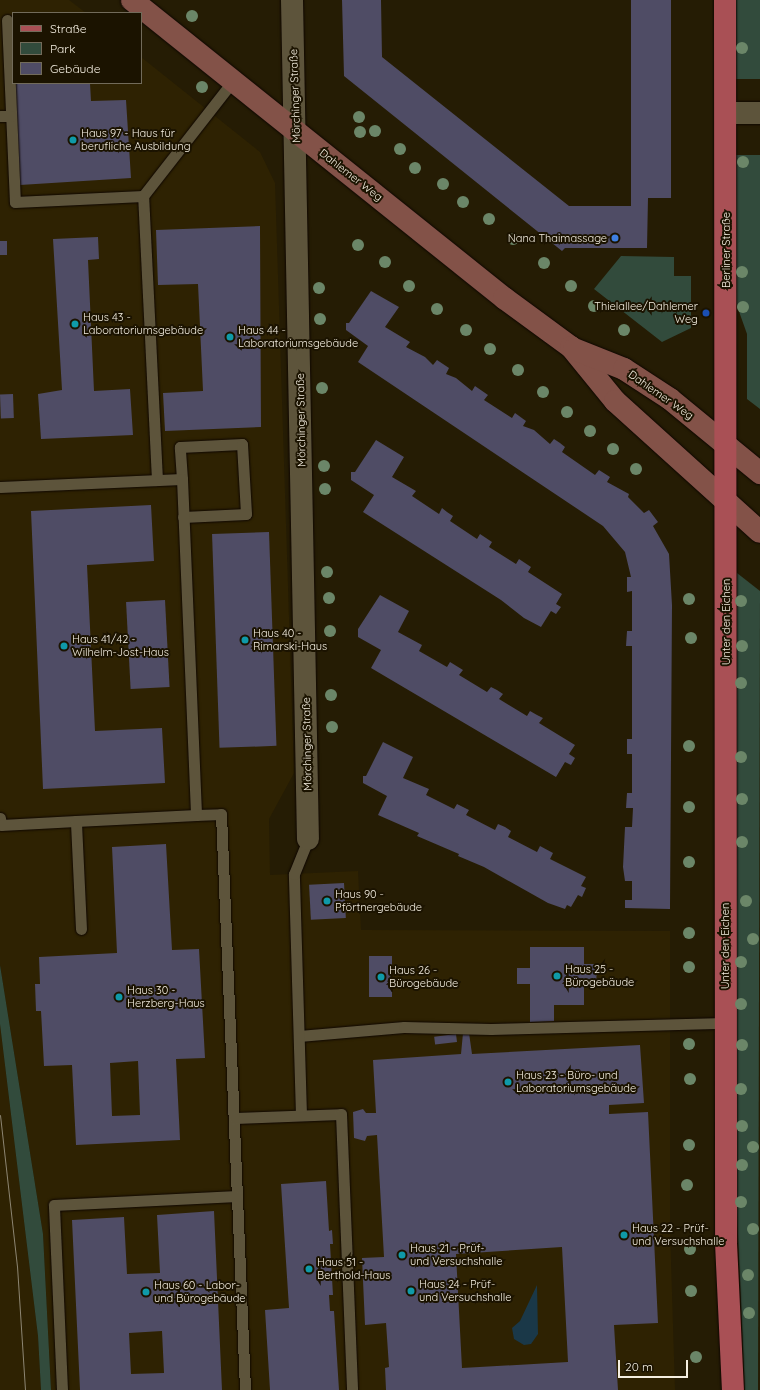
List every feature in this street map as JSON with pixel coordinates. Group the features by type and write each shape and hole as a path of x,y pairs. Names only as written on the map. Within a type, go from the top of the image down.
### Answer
{"main road":[{"name":"Dahlemer Weg","path":"132,0 504,298 571,348 615,401 760,532"},
{"name":"Berliner Straße","path":"725,0 726,501"},
{"name":"Dahlemer Weg","path":"571,348 624,369 680,406 760,473"},
{"name":"Unter den Eichen","path":"726,501 726,1243 733,1390"}],"street":[{"name":"Mörchinger Straße","path":"292,0 296,132 308,839"},
{"path":"726,113 760,113"}],"lane":[{"path":"7,20 6,116 15,202 143,196"},
{"path":"157,480 143,196 233,81"},
{"path":"183,517 246,514 242,444 180,447 182,479 183,517 196,815"},
{"path":"0,487 182,479"},
{"path":"0,818 1,825 221,814 245,1390"},
{"path":"76,821 81,929"},
{"path":"301,1115 294,874 308,839"},
{"path":"299,1036 404,1027 492,1029 725,1023"},
{"path":"234,1118 341,1114 352,1390"},
{"path":"62,1390 54,1204 237,1196"}],"shaded area":[{"path":"0,0 69,0 85,12 12,12 12,84 142,84 142,58 260,152 275,183 294,773 269,819 270,875 358,871 361,930 670,931 670,1228 675,1390 51,1390 43,1234 0,965"},
{"path":"0,1024 38,1336 41,1390 0,1390"}],"green space":[{"path":"736,0 760,0 760,79 736,79"},
{"path":"736,155 760,155 760,409 747,399 747,334 736,303"},
{"path":"621,256 674,257 674,276 691,276 691,328 662,342 594,289"},
{"path":"737,573 760,591 758,1390 745,1390 737,1213"},
{"path":"0,965 43,1234 51,1390 41,1390 38,1336 0,1024"}],"water":[{"path":"537,1285 538,1334 531,1344 524,1345 514,1339 512,1328 520,1321"}],"building":[{"path":"342,0 381,0 382,57 569,206 631,206 631,0 671,0 671,198 648,198 647,248 565,248 562,251 344,76"},
{"name":"Haus 97 - Haus für berufliche Ausbildung","path":"15,84 90,84 91,101 126,100 131,178 20,185"},
{"name":"Haus 44 - Laboratoriumsgebäude","path":"260,226 261,427 165,431 163,393 203,391 198,284 158,285 156,230"},
{"name":"Haus 43 - Laboratoriumsgebäude","path":"98,237 99,259 88,260 94,391 130,389 133,435 41,439 38,394 62,390 53,239"},
{"path":"0,241 7,241 7,255 0,255"},
{"path":"371,291 399,307 385,327 410,342 406,347 425,357 433,365 437,360 449,368 446,374 456,378 472,391 475,386 488,395 484,400 512,418 515,413 526,421 523,426 534,430 550,444 554,439 560,443 565,447 562,452 595,475 599,470 610,477 607,482 629,494 628,497 644,513 649,510 658,522 653,526 669,554 672,605 670,909 625,908 625,900 632,900 632,881 625,881 623,867 625,827 632,827 633,808 626,808 627,793 632,793 632,754 627,754 627,739 632,739 632,646 626,646 627,631 632,631 632,591 627,592 627,577 631,577 625,552 603,526 358,362 368,346 346,330 346,323 349,323"},
{"path":"0,394 13,394 14,418 1,418"},
{"path":"376,440 404,457 392,477 416,491 412,496 439,514 442,508 453,516 450,521 477,539 480,534 492,542 489,547 516,564 519,559 531,567 528,572 562,594 556,604 561,607 556,614 551,611 541,627 524,618 501,600 363,512 374,495 351,480 351,472 355,472"},
{"name":"Haus 41/42 - Wilhelm-Jost-Haus","path":"151,505 154,561 87,565 95,731 162,728 165,783 43,789 31,511"},
{"name":"Haus 40 - Rimarski-Haus","path":"269,532 276,746 220,748 212,534"},
{"path":"380,595 409,611 398,632 422,645 419,651 447,667 450,662 463,670 459,675 487,692 491,687 497,690 503,694 499,699 527,716 530,711 543,718 539,723 575,745 569,754 575,758 571,765 565,762 556,777 371,668 381,650 358,637 358,629"},
{"path":"165,600 170,687 131,689 126,602"},
{"path":"383,742 413,757 403,778 429,789 426,795 454,809 457,804 469,810 466,815 495,830 498,824 505,827 511,831 508,837 537,852 540,846 553,853 550,859 586,877 581,886 586,888 582,897 578,895 571,907 567,905 565,909 548,903 484,867 458,856 459,854 417,836 419,833 378,815 387,796 363,783 363,776 366,776"},
{"name":"Haus 30 - Herzberg-Haus","path":"166,844 172,950 199,949 205,1058 176,1059 180,1140 76,1145 72,1065 44,1066 41,1011 36,1011 35,984 40,984 39,957 117,953 112,847","holes":["138,1061 140,1115 112,1116 110,1063"]},
{"name":"Haus 90 - Pförtnergebäude","path":"344,883 346,918 311,920 309,885"},
{"name":"Haus 25 - Bürogebäude","path":"530,947 584,947 584,964 597,964 596,987 584,987 584,1005 554,1005 554,1021 530,1022 530,984 517,984 517,968 530,968"},
{"name":"Haus 26 - Bürogebäude","path":"369,956 392,956 392,997 369,997"},
{"path":"463,1033 469,1033 472,1054 640,1045 644,1103 609,1105 609,1114 648,1112 658,1323 614,1325 618,1390 386,1390 385,1368 389,1367 386,1323 365,1325 362,1258 384,1257 377,1135 367,1136 365,1141 354,1138 353,1112 363,1109 366,1113 376,1113 373,1060 461,1054","holes":["562,1247 568,1362 462,1368 456,1254"]},
{"path":"456,1034 457,1042 435,1045 434,1037"},
{"name":"Haus 51 - Berthold-Haus","path":"326,1181 329,1231 332,1230 333,1244 330,1244 333,1295 329,1295 330,1311 334,1311 339,1390 270,1390 265,1310 289,1308 281,1184"},
{"name":"Haus 60 - Labor- und Bürogebäude","path":"214,1211 222,1390 80,1390 72,1220 124,1217 127,1274 160,1273 157,1215","holes":["162,1331 164,1373 131,1374 129,1333"]}],"tram line":[{"path":"0,1115 17,1266 25,1390"}],"place":[{"name":"Haus 97 - Haus für berufliche Ausbildung","path":"73,140"},
{"name":"Nana Thaimassage","path":"615,238"},
{"name":"Thielallee/Dahlemer Weg","path":"706,313"},
{"name":"Haus 43 - Laboratoriumsgebäude","path":"75,324"},
{"name":"Haus 44 - Laboratoriumsgebäude","path":"230,337"},
{"name":"Haus 40 - Rimarski-Haus","path":"245,640"},
{"name":"Haus 41/42 - Wilhelm-Jost-Haus","path":"64,646"},
{"name":"Haus 90 - Pförtnergebäude","path":"327,901"},
{"name":"Haus 25 - Bürogebäude","path":"557,976"},
{"name":"Haus 26 - Bürogebäude","path":"381,977"},
{"name":"Haus 30 - Herzberg-Haus","path":"119,997"},
{"name":"Haus 23 - Büro- und Laboratoriumsgebäude","path":"508,1082"},
{"name":"Haus 22 - Prüf- und Versuchshalle","path":"624,1235"},
{"name":"Haus 21 - Prüf- und Versuchshalle","path":"402,1255"},
{"name":"Haus 51 - Berthold-Haus","path":"309,1269"},
{"name":"Haus 24 - Prüf- und Versuchshalle","path":"411,1291"},
{"name":"Haus 60 - Labor- und Bürogebäude","path":"146,1292"}]}
